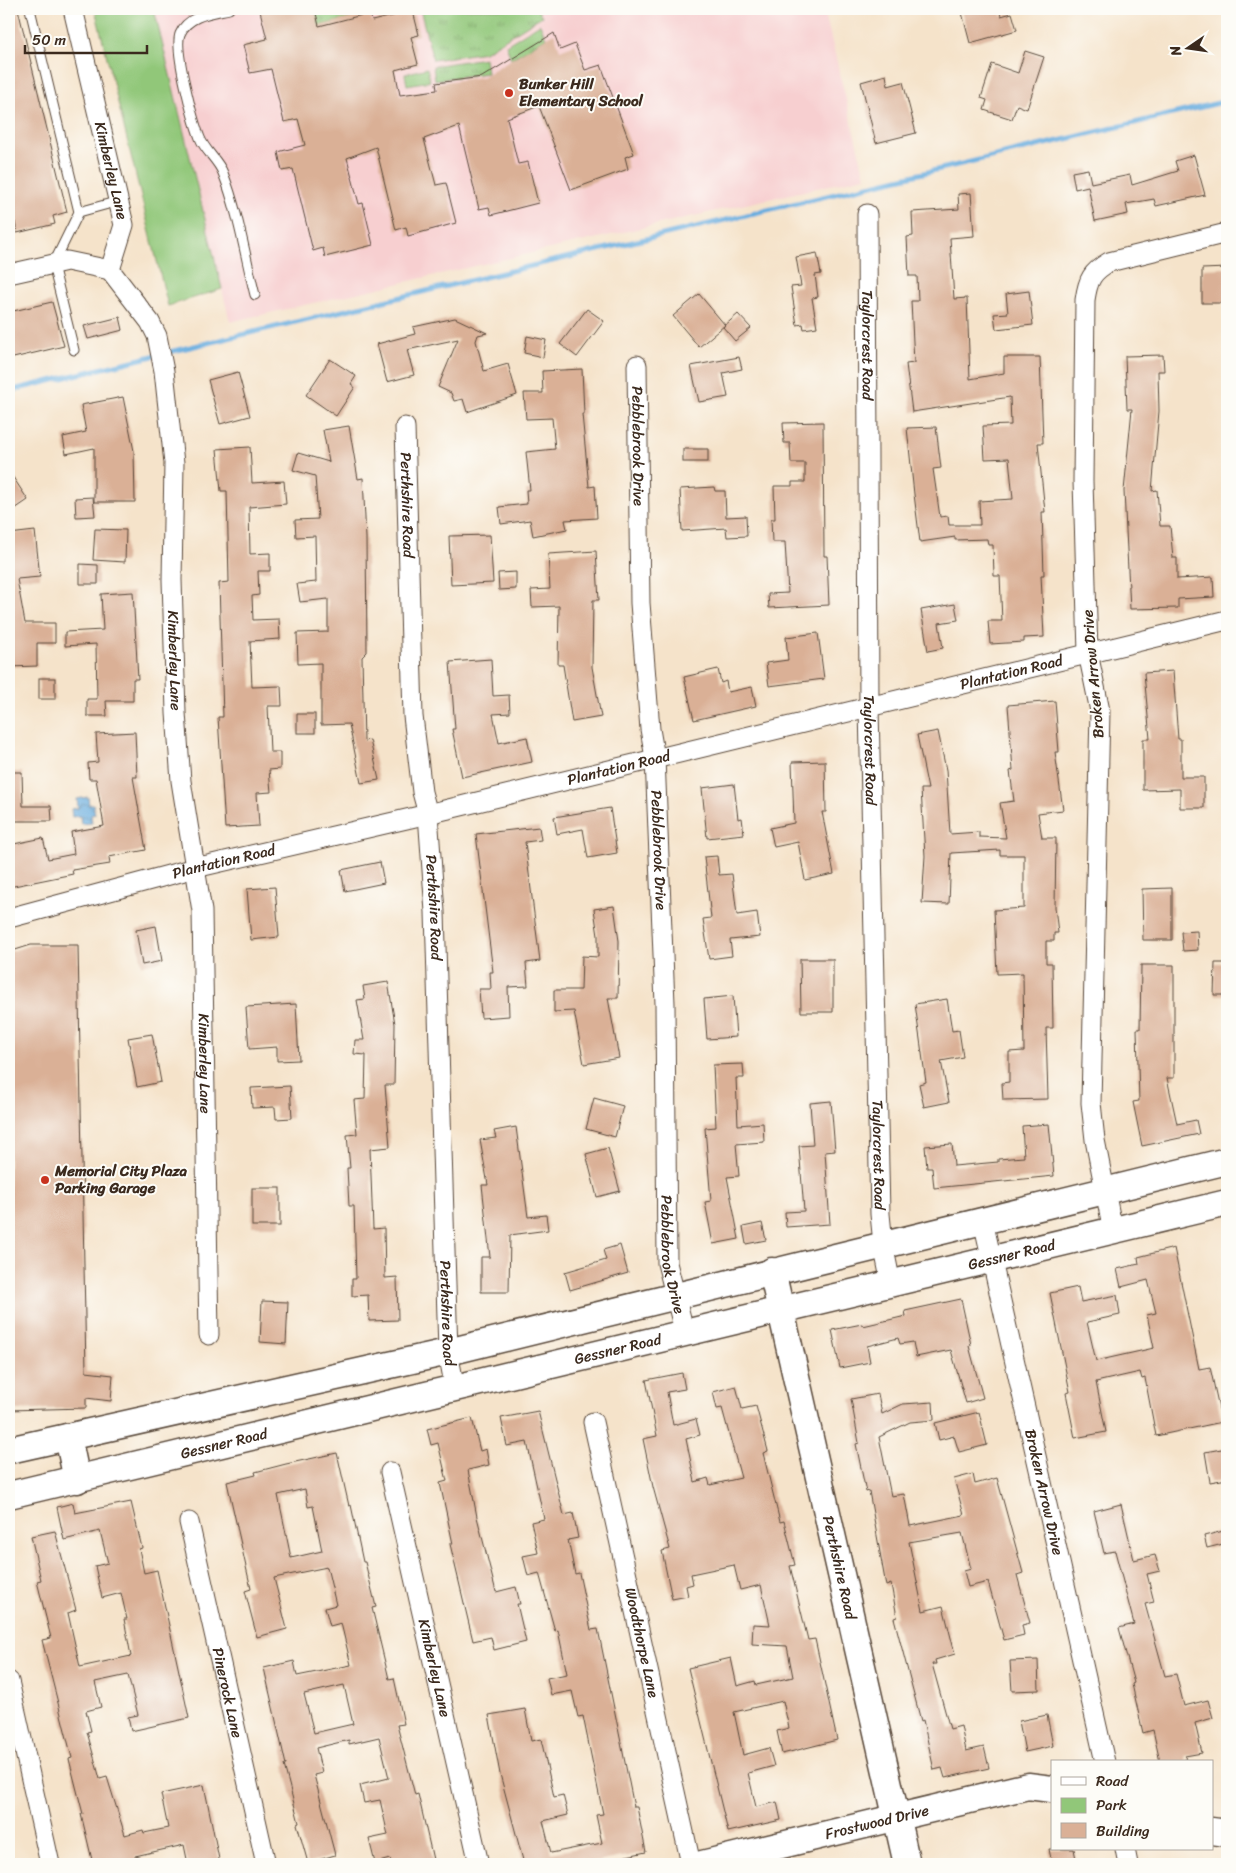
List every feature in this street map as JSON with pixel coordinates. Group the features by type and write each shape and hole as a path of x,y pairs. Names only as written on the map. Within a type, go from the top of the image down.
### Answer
{"main road":[{"path":"9,1450 448,1352 772,1271 1227,1161"},
{"name":"Gessner Road","path":"9,1495 1227,1203"},
{"name":"Perthshire Road","path":"772,1271 907,1864"},
{"path":"68,1437 77,1480"},
{"name":"Frostwood Drive","path":"702,1864 1028,1786 1051,1789"},
{"path":"1214,1831 1227,1833"}],"street":[{"name":"Kimberley Lane","path":"74,9 124,225 110,270 150,322 157,336 164,371 174,463 172,580 176,713 181,781 202,911 209,1335"},
{"name":"Taylorcrest Road","path":"867,214 869,707 880,1214 883,1244 891,1284"},
{"name":"Broken Arrow Drive","path":"1113,1231 1104,1190 1091,1103 1100,711 1088,653 1083,482 1087,285 1095,270 1110,262 1227,234"},
{"path":"9,274 68,261 110,270"},
{"name":"Pebblebrook Drive","path":"637,365 640,603 650,729 655,758 664,1004 667,1263 685,1334"},
{"name":"Perthshire Road","path":"405,427 413,716 422,792 428,814 436,922 448,1352 455,1389"},
{"name":"Plantation Road","path":"9,918 194,868 428,814 1227,620"},
{"name":"Broken Arrow Drive","path":"983,1221 1105,1760"},
{"name":"Woodthorpe Lane","path":"593,1422 691,1864"},
{"name":"Kimberley Lane","path":"390,1472 479,1864"},
{"name":"Pinerock Lane","path":"189,1522 266,1864"},
{"path":"9,1680 50,1864"},
{"path":"1125,1850 1128,1864"}],"lane":[{"path":"30,9 79,212 53,264 74,350"},
{"path":"229,9 194,18 187,24 180,33 179,55 200,139 222,170 255,295"},
{"path":"79,212 119,202"}],"shaded area":[{"name":"Bunker Hill Elementary School","path":"154,9 824,9 865,177 230,322"}],"green space":[{"path":"95,9 154,9 222,289 168,306"},
{"path":"315,9 368,9 370,13 319,26"},
{"path":"420,9 537,9 542,16 485,52 433,60"},
{"path":"540,24 546,38 511,59 506,45"},
{"path":"485,58 487,73 435,80 433,66"},
{"path":"427,68 430,81 407,85 405,74"}],"water":[{"path":"88,797 89,805 93,804 95,814 91,815 92,823 81,824 80,816 72,817 71,809 78,808 77,799"}],"building":[{"path":"9,9 18,9 67,212 53,216 55,224 17,233 15,222 9,224"},
{"path":"270,9 315,9 319,26 370,13 372,21 413,11 419,35 411,37 418,64 395,70 400,95 437,90 436,83 482,77 554,33 560,50 575,44 585,70 601,65 634,154 625,157 628,169 571,190 539,106 507,118 518,164 528,162 538,203 491,215 489,207 479,209 459,126 424,139 436,185 446,183 456,223 408,236 406,227 396,230 376,147 347,158 359,204 363,203 373,245 325,257 323,248 313,251 293,169 282,171 278,152 305,145 298,119 284,122 271,69 250,73 243,45 267,39 260,11"},
{"path":"961,9 999,9 1001,16 1012,13 1017,30 970,43"},
{"path":"1025,51 1044,57 1027,109 1017,105 1012,119 984,110 987,100 981,98 992,64 1018,73"},
{"path":"886,75 888,86 903,82 916,133 876,143 861,82"},
{"path":"1194,155 1205,195 1156,206 1154,199 1126,204 1128,214 1095,221 1088,186 1075,189 1072,172 1088,169 1091,183 1130,175 1132,185 1178,171 1175,161"},
{"path":"971,193 974,236 950,238 954,299 967,298 970,379 1004,373 1004,357 1040,357 1043,443 1038,443 1045,512 1042,512 1044,575 1041,575 1044,637 1024,638 1024,642 990,644 988,621 1002,621 1000,576 994,576 993,545 988,545 987,539 955,540 955,537 920,542 914,494 907,428 936,427 941,468 933,469 940,517 948,516 949,525 980,525 979,501 1013,499 1009,458 985,459 983,426 1011,425 1010,397 912,412 906,364 914,363 911,301 918,301 917,276 909,276 907,237 913,236 912,212 959,209 958,194"},
{"path":"817,253 821,274 815,275 818,297 812,298 817,327 804,329 803,324 797,325 791,287 801,286 796,257"},
{"path":"1227,268 1227,303 1202,303 1202,269"},
{"path":"1029,291 1033,325 996,329 994,314 1008,313 1006,294"},
{"path":"699,294 725,325 699,347 673,316"},
{"path":"52,302 64,346 9,359 9,312"},
{"path":"587,309 604,321 577,357 560,344"},
{"path":"738,314 751,328 735,341 723,327"},
{"path":"120,317 123,330 88,339 84,326"},
{"path":"455,318 487,333 478,335 476,341 484,371 508,364 517,395 467,412 463,399 454,401 451,393 438,387 458,339 407,350 414,375 387,382 377,344 415,334 413,327"},
{"path":"527,336 546,340 543,357 524,353"},
{"path":"1163,355 1164,371 1158,371 1159,411 1152,491 1157,490 1160,526 1170,526 1173,558 1177,558 1177,579 1213,577 1214,597 1178,599 1178,608 1130,609 1124,491 1132,409 1127,409 1125,356"},
{"path":"739,357 742,369 723,373 728,397 699,402 691,366"},
{"path":"330,359 356,376 351,384 355,387 336,416 306,395"},
{"path":"582,369 584,414 582,414 589,487 595,486 597,518 565,520 567,529 533,536 530,520 501,524 499,507 527,504 526,490 530,490 526,452 555,449 552,418 526,419 524,393 543,393 542,371"},
{"path":"238,372 250,416 220,424 208,380"},
{"path":"123,397 134,451 135,502 94,502 94,448 66,454 63,437 86,432 81,405"},
{"path":"823,422 824,556 827,556 829,605 769,608 768,594 788,593 785,542 772,542 771,519 775,519 774,486 792,486 792,482 805,482 805,463 791,463 790,443 784,443 783,423"},
{"path":"349,426 358,479 363,478 366,538 367,652 362,657 364,741 370,740 379,780 361,783 349,724 321,725 321,663 298,664 297,633 328,632 328,599 300,602 297,584 316,582 315,536 296,537 295,520 318,519 315,476 293,470 298,453 329,462 323,430"},
{"path":"250,447 252,483 284,481 286,504 249,507 250,554 270,553 270,571 258,571 259,595 252,596 253,620 279,619 280,639 250,641 252,687 281,686 282,706 268,706 270,752 280,752 280,769 269,770 271,792 257,793 259,826 225,828 218,717 223,717 219,583 229,582 227,491 221,491 217,449"},
{"path":"683,449 708,449 708,462 683,462"},
{"path":"9,471 28,500 9,513"},
{"path":"714,487 715,491 725,491 726,517 746,516 747,536 727,537 726,528 682,531 680,489"},
{"path":"93,497 95,516 76,517 75,498"},
{"path":"95,529 126,530 125,562 93,560"},
{"path":"35,531 40,577 17,579 25,623 55,623 55,643 37,643 37,666 9,667 9,534"},
{"path":"490,535 493,583 451,585 449,536"},
{"path":"596,551 599,600 593,600 592,667 601,717 572,722 563,665 558,665 559,606 532,607 531,590 550,589 548,554"},
{"path":"80,564 98,565 98,584 80,584"},
{"path":"516,572 516,589 499,590 498,573"},
{"path":"133,592 138,679 133,679 133,701 106,701 107,716 87,716 87,699 97,699 96,644 65,646 65,632 103,630 101,594"},
{"path":"955,604 958,620 939,623 943,648 928,651 921,610"},
{"path":"818,633 824,679 769,686 766,663 788,660 786,637"},
{"path":"491,659 493,696 509,695 510,713 493,714 499,743 527,737 532,762 462,777 452,729 455,729 450,662"},
{"path":"718,669 721,683 726,681 728,692 752,687 756,706 694,720 684,677"},
{"path":"1173,671 1178,739 1181,739 1181,777 1204,777 1204,808 1180,808 1180,789 1143,790 1143,739 1150,739 1144,673"},
{"path":"39,678 55,678 55,699 39,699"},
{"path":"1055,701 1059,752 1055,752 1063,810 1038,813 1042,838 1056,838 1055,907 1058,933 1054,933 1054,941 1046,941 1046,963 1052,963 1053,1028 1046,1028 1048,1099 1003,1100 1002,1083 1009,1082 1009,1052 1024,1051 1023,973 997,974 994,910 1024,908 1024,855 1000,855 1000,850 951,853 949,904 922,903 925,856 921,789 928,789 917,735 938,731 946,770 950,834 979,832 979,837 1006,838 1000,803 1014,801 1010,771 1013,770 1008,705"},
{"path":"297,714 315,714 315,733 297,733"},
{"path":"135,732 137,777 133,777 146,850 109,857 110,864 72,870 73,874 9,887 9,845 43,838 48,859 74,854 71,832 104,826 96,779 89,779 88,763 98,762 96,734"},
{"path":"825,761 826,812 822,812 834,874 805,880 798,842 774,847 770,828 794,823 792,762"},
{"path":"9,772 22,772 23,806 51,806 52,821 9,821"},
{"path":"734,784 738,819 742,818 744,834 707,838 702,788"},
{"path":"610,808 617,853 588,858 583,829 557,834 554,817"},
{"path":"539,827 541,840 525,842 540,961 526,963 528,986 508,987 509,1016 481,1018 479,989 491,989 490,972 493,972 476,834"},
{"path":"717,856 719,875 732,874 737,915 757,912 760,937 730,940 732,956 709,959 703,919 711,918 704,857"},
{"path":"380,862 384,883 345,891 341,870"},
{"path":"275,887 279,937 251,940 247,889"},
{"path":"1172,888 1172,940 1143,940 1142,889"},
{"path":"614,906 619,941 618,998 608,998 619,1058 584,1064 574,1011 554,1012 554,990 581,990 582,956 598,957 598,936 594,909"},
{"path":"156,926 162,961 142,965 136,930"},
{"path":"1197,931 1198,950 1183,951 1181,932"},
{"name":"Memorial City Plaza Parking Garage","path":"31,945 78,945 86,1372 113,1375 111,1401 86,1398 86,1408 9,1410 9,952"},
{"path":"800,959 833,959 833,1012 801,1012"},
{"path":"1215,963 1227,963 1227,995 1214,995"},
{"path":"1141,965 1174,965 1174,1078 1167,1078 1177,1124 1196,1120 1199,1134 1142,1146 1133,1102 1139,1101 1137,1029 1140,1029"},
{"path":"388,982 395,1024 394,1085 385,1085 390,1147 370,1149 373,1229 384,1228 385,1278 397,1277 398,1320 369,1321 368,1295 352,1296 352,1279 356,1279 354,1206 349,1206 347,1168 350,1168 347,1135 357,1134 354,1100 365,1099 366,1055 354,1054 355,1040 364,1040 357,1000 365,999 363,986"},
{"path":"733,996 736,1037 707,1039 704,999"},
{"path":"947,999 952,1031 959,1030 963,1057 941,1061 949,1102 924,1107 919,1084 926,1082 915,1004"},
{"path":"296,1004 299,1060 277,1061 277,1047 249,1049 246,1007"},
{"path":"152,1034 161,1082 137,1087 128,1038"},
{"path":"743,1064 744,1078 736,1078 738,1125 763,1123 764,1142 736,1144 739,1176 727,1177 739,1239 713,1244 705,1202 711,1201 705,1128 716,1127 713,1065"},
{"path":"290,1086 292,1118 276,1119 275,1107 252,1108 251,1088"},
{"path":"594,1098 623,1106 615,1137 586,1129"},
{"path":"831,1101 835,1151 825,1152 830,1224 786,1227 785,1212 804,1211 799,1146 813,1145 810,1103"},
{"path":"1049,1124 1054,1176 934,1188 932,1168 927,1168 925,1146 952,1144 954,1166 998,1162 998,1159 1024,1157 1022,1126"},
{"path":"516,1127 528,1217 546,1215 548,1230 510,1235 509,1292 481,1292 481,1257 490,1257 482,1185 488,1185 480,1140 496,1138 494,1131"},
{"path":"608,1148 620,1191 597,1197 586,1154"},
{"path":"252,1188 280,1188 280,1226 252,1226"},
{"path":"762,1223 766,1240 746,1244 743,1227"},
{"path":"620,1245 628,1273 570,1290 565,1272 606,1260 603,1250"},
{"path":"1174,1248 1199,1369 1210,1367 1222,1422 1156,1436 1145,1378 1142,1379 1140,1372 1096,1382 1106,1432 1075,1438 1066,1393 1070,1392 1050,1293 1078,1287 1081,1302 1117,1295 1120,1315 1087,1322 1096,1361 1154,1348 1147,1315 1156,1313 1148,1280 1121,1287 1117,1269 1139,1264 1138,1257"},
{"path":"961,1299 971,1345 969,1346 983,1398 966,1403 951,1350 916,1357 913,1342 900,1344 898,1338 867,1346 870,1362 840,1368 832,1330 862,1324 863,1326 906,1316 905,1311"},
{"path":"262,1301 288,1302 286,1344 260,1342"},
{"path":"682,1373 685,1389 667,1392 673,1425 696,1419 700,1435 686,1439 695,1482 708,1478 710,1485 741,1478 722,1408 717,1409 713,1392 736,1386 742,1409 756,1406 768,1451 763,1453 780,1522 784,1521 795,1565 790,1566 808,1640 815,1639 837,1740 782,1754 777,1731 789,1728 783,1701 734,1712 743,1755 769,1748 774,1766 748,1773 756,1807 777,1802 781,1820 728,1832 688,1668 731,1658 737,1686 755,1681 756,1685 793,1677 787,1646 752,1644 753,1624 770,1625 761,1585 740,1590 734,1565 691,1574 693,1584 686,1586 688,1596 672,1599 662,1551 670,1549 653,1487 643,1439 657,1436 646,1380"},
{"path":"878,1394 882,1414 903,1404 933,1402 934,1420 910,1422 879,1437 891,1496 904,1494 910,1526 964,1515 954,1479 973,1474 975,1484 997,1478 1023,1573 1017,1575 1030,1623 1022,1625 1024,1635 1004,1640 988,1582 968,1587 964,1571 971,1569 962,1533 909,1542 923,1611 943,1606 955,1654 935,1660 936,1664 932,1664 950,1729 961,1726 966,1751 984,1747 989,1768 945,1778 942,1768 934,1770 923,1720 921,1721 894,1618 897,1617 891,1584 886,1586 869,1491 866,1492 856,1444 859,1443 851,1399"},
{"path":"538,1411 564,1515 573,1513 578,1538 568,1540 575,1574 579,1573 591,1630 598,1629 634,1807 637,1807 646,1852 588,1864 524,1864 500,1774 489,1715 525,1709 531,1741 541,1739 554,1797 563,1795 568,1815 543,1821 551,1853 602,1843 596,1815 603,1814 583,1716 578,1717 572,1691 551,1695 547,1678 567,1674 558,1630 555,1631 539,1573 528,1576 523,1556 538,1553 531,1522 544,1519 527,1442 507,1446 501,1418"},
{"path":"979,1412 987,1445 959,1452 954,1436 939,1440 935,1423"},
{"path":"472,1418 480,1451 486,1449 489,1465 468,1470 477,1517 496,1592 516,1587 520,1604 517,1604 526,1642 494,1650 491,1637 473,1641 450,1544 453,1544 440,1483 447,1481 438,1443 431,1445 427,1429"},
{"path":"1227,1448 1227,1479 1210,1482 1205,1452"},
{"path":"337,1453 349,1506 351,1505 363,1562 365,1562 376,1607 372,1608 389,1679 394,1678 404,1724 397,1725 415,1795 418,1794 434,1864 392,1864 390,1859 375,1863 369,1839 388,1835 380,1800 364,1803 360,1785 389,1778 379,1737 349,1744 349,1740 316,1748 322,1773 314,1775 335,1855 308,1863 297,1824 299,1823 284,1765 286,1765 264,1668 294,1661 297,1676 351,1665 341,1623 330,1626 325,1608 336,1605 327,1567 274,1578 287,1629 257,1637 245,1591 251,1589 227,1482 256,1475 255,1472","holes":["305,1489 308,1507 313,1506 322,1551 291,1558 278,1495","344,1685 353,1724 314,1733 304,1694"]},
{"path":"131,1502 142,1548 139,1549 144,1573 157,1570 189,1718 131,1731 128,1717 138,1715 128,1675 95,1682 101,1707 86,1711 91,1731 87,1732 100,1779 107,1777 125,1835 143,1830 144,1833 168,1828 161,1794 204,1785 220,1864 188,1864 184,1845 135,1856 137,1864 93,1864 69,1759 72,1758 42,1640 51,1638 37,1581 41,1580 31,1536 55,1531 76,1610 68,1613 80,1667 131,1656 124,1619 127,1619 121,1593 102,1598 95,1566 108,1563 100,1531 64,1540 57,1507 73,1503 75,1513"},
{"path":"1121,1504 1134,1560 1155,1555 1160,1571 1147,1574 1154,1602 1145,1604 1165,1676 1176,1674 1184,1706 1208,1700 1213,1718 1195,1723 1202,1753 1185,1756 1186,1760 1160,1760 1153,1730 1143,1733 1132,1684 1134,1683 1119,1628 1134,1624 1115,1551 1104,1553 1094,1511"},
{"path":"1227,1530 1227,1543 1207,1548 1204,1536"},
{"path":"1038,1660 1039,1690 1012,1691 1010,1661"},
{"path":"1047,1715 1053,1746 1025,1752 1019,1721"},
{"path":"1049,1849 1074,1850 1077,1864 1052,1864"}],"waterway":[{"path":"165,353 1227,101"},
{"path":"9,391 157,355"}],"place":[{"name":"Bunker Hill Elementary School","path":"509,93"},
{"name":"Memorial City Plaza Parking Garage","path":"45,1180"}]}
